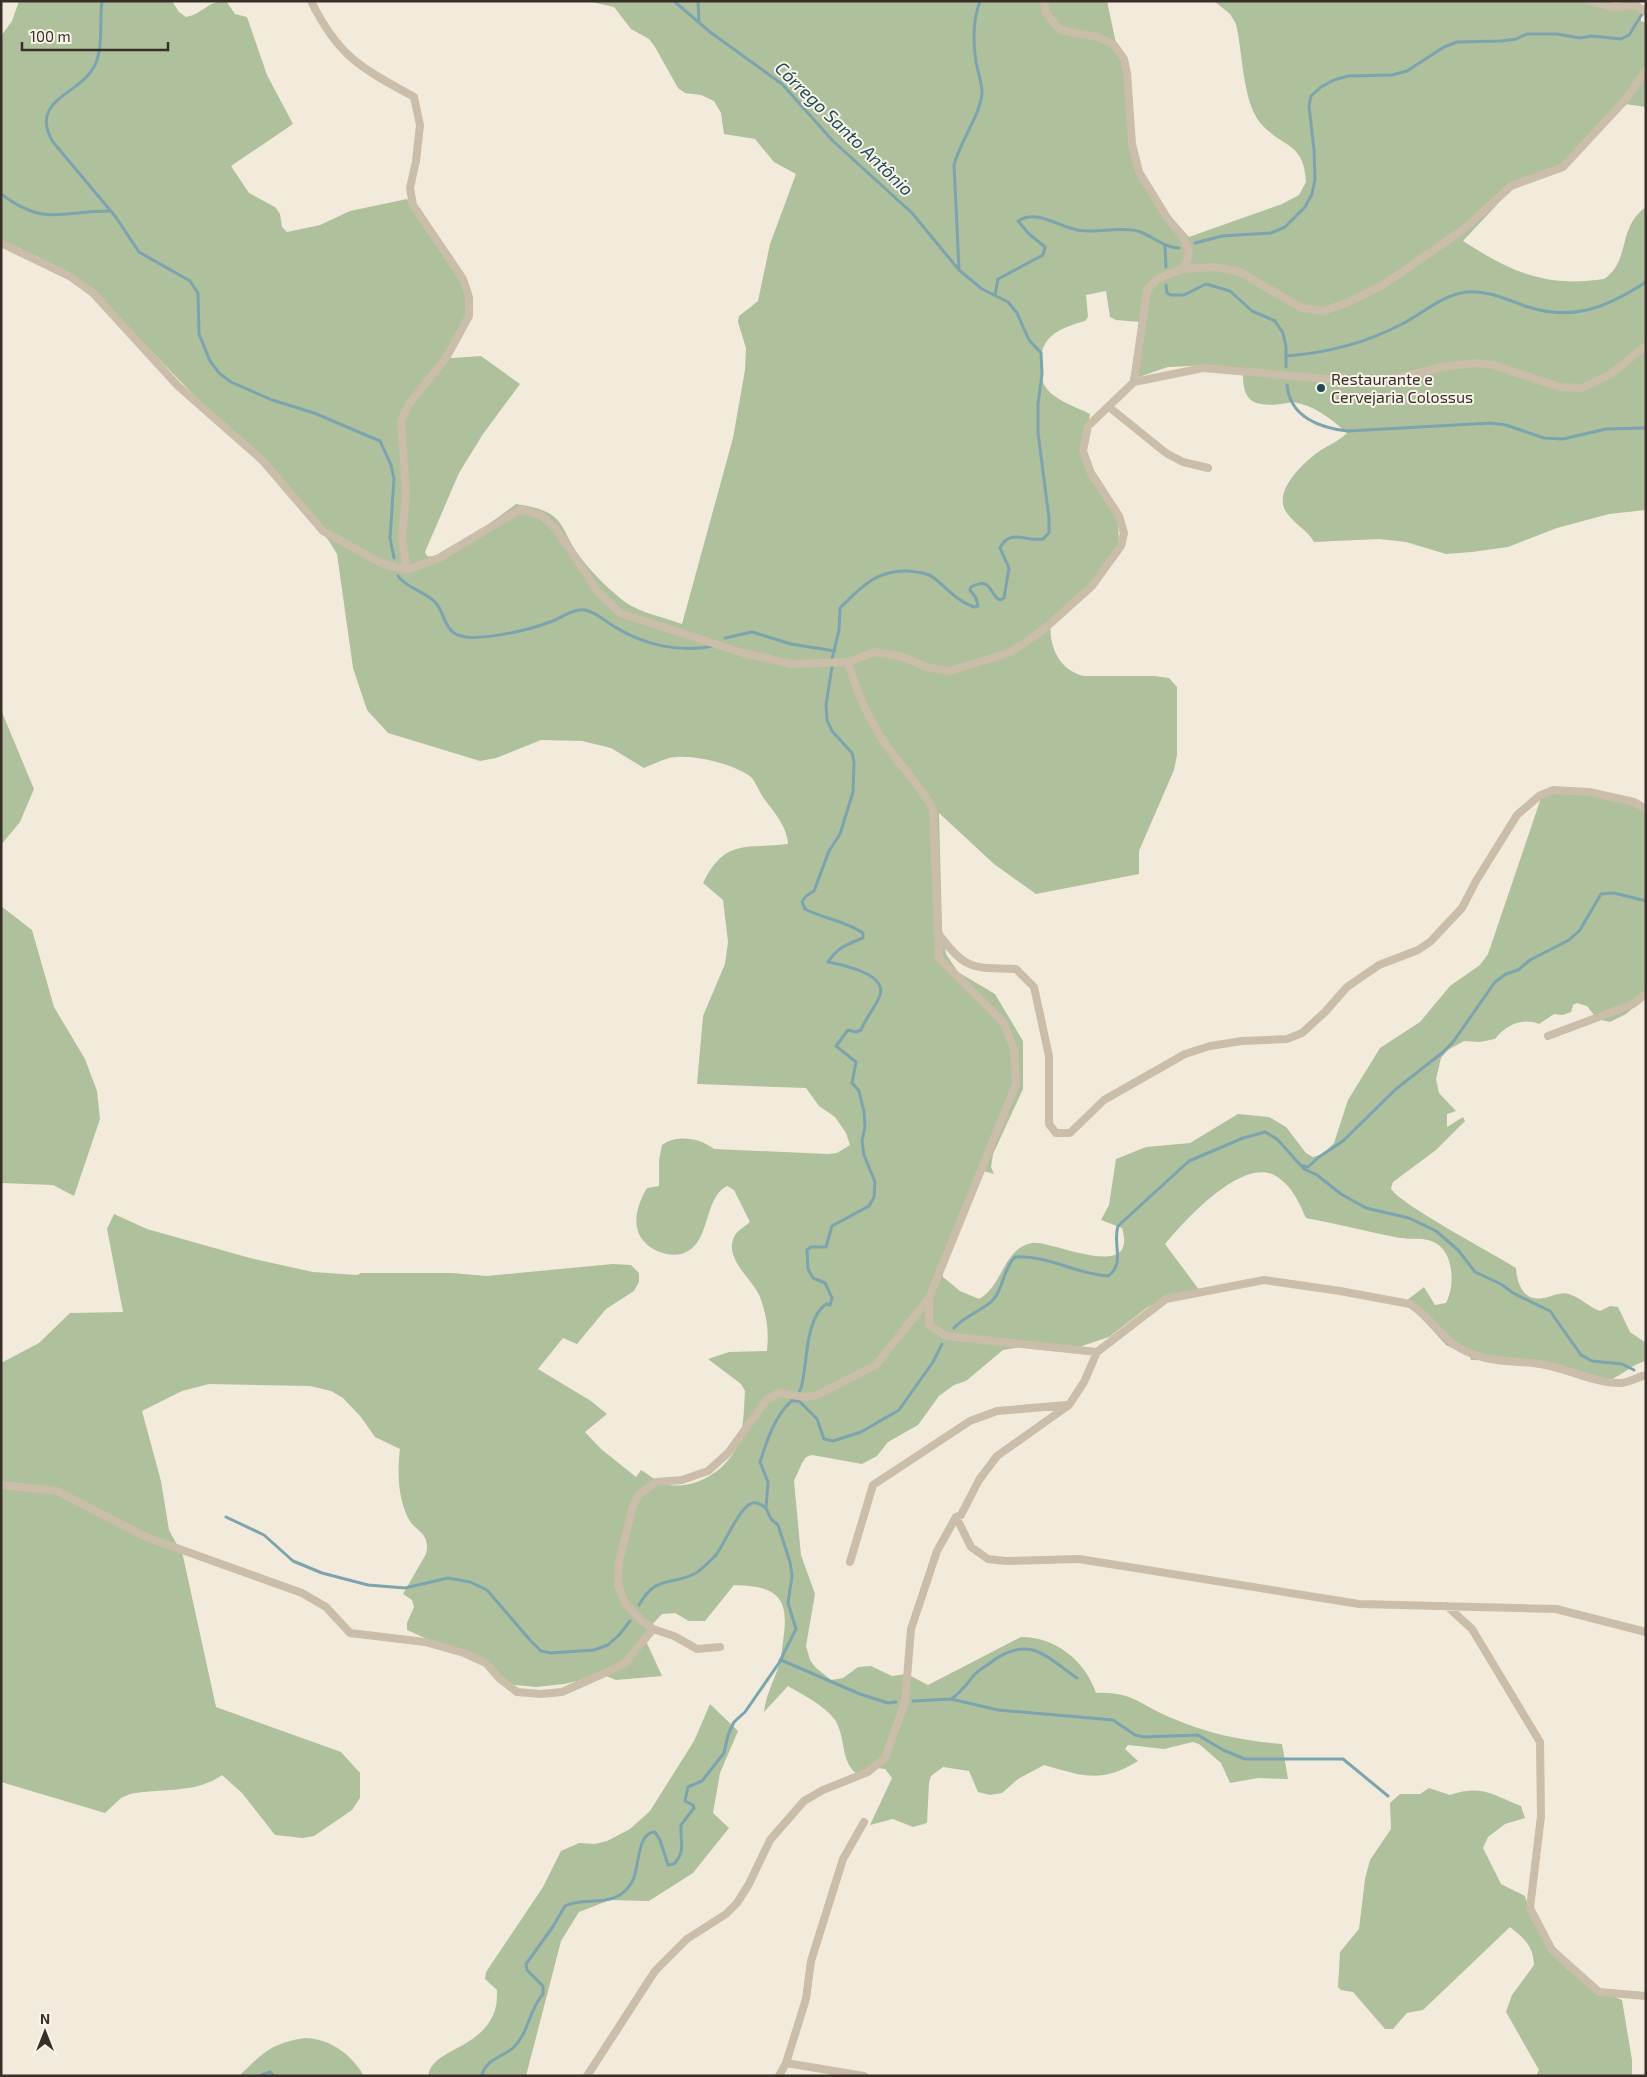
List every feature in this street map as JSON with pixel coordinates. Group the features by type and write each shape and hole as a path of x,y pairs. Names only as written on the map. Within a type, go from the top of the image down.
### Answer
{"street":[{"path":"311,1 343,52 364,68 414,97 420,125 416,161 410,188 413,206 463,279 470,297 470,316 446,358 409,404 400,421 406,492 402,538 407,570"},
{"path":"1044,1 1046,13 1060,30 1098,37 1114,45 1124,59 1127,73 1132,144 1139,172 1163,212 1183,237 1189,250 1187,261 1182,268"},
{"path":"1588,1 1614,8 1636,5 1646,12"},
{"path":"1134,382 1148,290 1156,279 1182,268 1214,267 1240,272 1302,308 1323,311 1347,303 1383,285 1464,229 1511,186 1563,167 1626,99 1646,70"},
{"path":"1,243 71,277 93,293 178,386 262,460 323,531 382,564 407,570 439,558 521,509 542,516 556,529 598,592 620,613 743,653 792,664 848,662 875,652 903,657 926,667 950,671 984,662 1011,652 1043,630 1092,586 1121,546 1124,532 1119,516 1091,473 1084,451 1088,426 1134,382 1203,368 1362,382 1398,378 1442,367 1474,363 1493,366 1560,388 1582,388 1609,375 1646,346"},
{"path":"1109,407 1166,453 1183,462 1208,468"},
{"path":"720,1647 697,1649 674,1636 653,1629 641,1620 625,1603 618,1585 619,1562 633,1506 639,1494 656,1482 682,1480 708,1472 728,1454 767,1399 780,1393 803,1396 817,1395 876,1365 929,1298 1016,1084 1014,1048 1003,1022 939,958 933,809 923,790 892,753 871,722 858,696 848,662"},
{"path":"937,932 956,956 975,968 1016,969 1034,987 1049,1056 1049,1124 1056,1133 1070,1133 1104,1100 1185,1054 1210,1046 1242,1041 1287,1039 1302,1033 1325,1012 1347,987 1379,964 1418,950 1430,942 1462,908 1476,881 1517,816 1539,796 1553,790 1589,792 1634,802 1646,809"},
{"path":"1548,1036 1633,1004 1646,994"},
{"path":"587,2076 656,1971 687,1939 726,1914 737,1903 749,1884 770,1840 804,1801 823,1790 868,1772 885,1758 905,1702 911,1629 937,1551 956,1517 960,1515 979,1480 997,1456 1069,1405 1084,1382 1097,1352 1166,1299 1264,1280 1340,1291 1410,1304 1420,1310 1440,1333 1455,1345 1483,1359 1548,1366 1570,1374 1621,1383 1646,1375"},
{"path":"929,1298 929,1325 946,1336 1097,1352"},
{"path":"850,1562 873,1485 970,1421 997,1411 1069,1405"},
{"path":"1,1485 57,1491 146,1537 302,1593 326,1607 350,1632 425,1642 464,1653 486,1663 499,1678 517,1692 541,1694 562,1692 607,1672 625,1663 653,1629"},
{"path":"956,1517 971,1547 988,1559 1006,1561 1078,1559 1359,1604 1556,1609 1646,1632"},
{"path":"1447,1606 1472,1629 1540,1742 1541,1816 1530,1908 1552,1950 1599,1992 1646,1996"},
{"path":"779,2076 786,2063 806,1999 811,1961 843,1859 864,1822"},
{"path":"786,2063 864,2076"}],"green space":[{"path":"19,1 172,1 179,12 186,17 214,3 226,1 235,14 247,17 267,75 293,124 231,166 249,193 275,207 280,214 282,227 287,232 320,225 350,211 407,199 464,286 469,313 444,354 452,358 481,356 520,384 483,434 459,473 425,552 427,556 434,557 478,532 516,504 534,507 546,512 560,523 575,550 588,567 625,602 645,612 682,624 733,438 745,370 746,348 738,322 739,316 758,301 770,244 796,174 774,162 755,139 724,134 721,113 714,101 701,95 685,93 678,88 649,39 631,29 614,7 587,1 1107,1 1117,48 1125,66 1128,130 1142,171 1164,209 1189,237 1282,204 1299,195 1306,182 1302,160 1297,153 1264,127 1257,118 1247,93 1236,24 1230,14 1214,1 1589,1 1641,6 1641,21 1646,23 1646,107 1625,104 1552,174 1520,180 1463,241 1497,261 1530,275 1564,281 1604,279 1618,263 1631,224 1646,207 1646,510 1609,514 1557,528 1508,547 1472,552 1446,554 1406,542 1379,539 1314,542 1288,515 1283,502 1284,493 1293,476 1307,461 1347,433 1311,407 1294,403 1271,405 1256,403 1250,400 1244,388 1243,369 1211,365 1168,367 1130,380 1140,322 1116,320 1110,317 1106,291 1086,295 1088,317 1085,321 1060,330 1048,339 1042,354 1042,375 1045,386 1049,391 1066,403 1090,414 1086,440 1086,456 1105,489 1114,510 1119,532 1118,544 1110,566 1105,572 1051,621 1051,638 1053,647 1061,662 1075,673 1084,676 1155,676 1169,678 1177,687 1177,755 1174,770 1139,851 1139,874 1036,894 994,864 939,813 942,929 946,954 958,972 995,994 1023,1041 1023,1089 993,1154 991,1167 994,1174 980,1170 942,1269 943,1277 960,1291 979,1299 987,1293 1009,1259 1022,1246 1032,1243 1042,1244 1106,1257 1118,1254 1124,1245 1122,1228 1101,1220 1109,1205 1116,1159 1146,1147 1190,1143 1238,1114 1269,1117 1286,1127 1306,1153 1313,1157 1323,1154 1334,1143 1348,1100 1380,1048 1420,1022 1450,986 1480,965 1488,954 1541,798 1563,787 1646,808 1646,997 1626,1014 1610,1022 1597,1019 1587,1006 1577,1003 1573,1005 1571,1012 1563,1015 1554,1014 1539,1024 1520,1022 1504,1030 1495,1039 1480,1042 1464,1041 1448,1050 1441,1058 1436,1079 1439,1093 1456,1111 1447,1114 1447,1127 1463,1117 1465,1121 1436,1150 1393,1182 1391,1188 1410,1205 1516,1268 1522,1290 1530,1297 1543,1298 1565,1293 1600,1311 1610,1306 1618,1307 1630,1332 1646,1343 1646,1361 1607,1381 1594,1382 1532,1365 1502,1361 1471,1360 1470,1357 1446,1345 1406,1301 1424,1287 1435,1305 1446,1303 1452,1280 1450,1263 1443,1249 1428,1240 1400,1238 1306,1218 1290,1188 1274,1175 1261,1172 1246,1175 1214,1194 1185,1221 1165,1244 1200,1291 1148,1307 1109,1337 1079,1347 1026,1346 1003,1350 966,1381 954,1385 939,1396 918,1425 888,1442 877,1456 862,1464 812,1455 806,1457 794,1481 801,1555 815,1594 806,1646 810,1660 815,1667 831,1680 843,1678 858,1667 871,1666 892,1676 907,1674 928,1685 1021,1637 1034,1638 1057,1646 1067,1653 1084,1670 1096,1693 1109,1693 1129,1697 1174,1719 1214,1733 1240,1739 1282,1744 1288,1779 1258,1778 1230,1783 1221,1763 1199,1744 1193,1742 1164,1749 1128,1745 1125,1749 1138,1761 1113,1773 1092,1776 1081,1775 1044,1765 1018,1779 1002,1793 990,1795 978,1792 969,1771 943,1767 931,1776 929,1783 927,1823 913,1827 893,1819 870,1825 892,1778 885,1769 876,1768 857,1774 845,1756 841,1734 835,1720 819,1705 788,1686 764,1712 780,1662 785,1626 782,1605 778,1597 771,1592 761,1588 734,1585 705,1621 689,1621 675,1613 662,1614 650,1627 646,1641 662,1676 616,1680 604,1675 564,1684 536,1687 506,1684 483,1664 407,1630 407,1623 414,1607 412,1600 403,1594 426,1554 427,1547 425,1537 411,1523 402,1502 399,1475 400,1449 375,1437 361,1417 343,1398 331,1391 310,1386 209,1384 182,1391 142,1411 161,1481 169,1530 183,1556 216,1707 341,1752 360,1773 360,1798 352,1810 314,1836 303,1838 275,1835 242,1793 222,1775 212,1781 190,1788 130,1794 121,1798 105,1813 1,1782 1,1363 39,1343 70,1313 123,1312 107,1229 114,1214 147,1229 250,1258 313,1272 357,1275 361,1273 452,1273 486,1276 613,1264 631,1265 639,1273 639,1282 634,1291 606,1309 577,1344 563,1338 538,1369 591,1401 607,1414 585,1432 601,1449 636,1477 641,1470 662,1483 677,1486 700,1481 721,1468 736,1449 740,1438 745,1391 741,1384 708,1359 729,1352 767,1351 768,1330 760,1297 735,1260 732,1252 735,1235 750,1222 734,1190 727,1186 719,1192 703,1232 698,1242 691,1249 678,1255 665,1254 655,1250 641,1238 636,1222 639,1205 647,1188 659,1186 659,1160 662,1145 674,1139 688,1139 702,1142 714,1149 828,1154 837,1153 850,1145 846,1133 835,1117 819,1106 806,1088 697,1084 703,1016 725,964 728,942 723,900 703,883 711,869 728,852 738,848 788,844 783,826 753,779 736,769 705,759 673,757 644,768 611,748 582,741 541,740 496,758 480,761 388,733 367,710 353,668 337,554 303,508 98,296 37,256 1,244 1,36 12,21"},
{"path":"1,710 34,789 20,822 1,845"},
{"path":"1,906 32,930 54,1007 85,1059 97,1091 100,1119 74,1196 53,1185 1,1183"},
{"path":"710,1704 738,1731 720,1773 713,1813 729,1828 693,1873 649,1901 610,1900 579,1912 561,1941 526,2076 428,2076 431,2067 438,2060 469,2041 489,2023 496,2008 497,1990 485,1979 486,1972 543,1887 561,1851 579,1843 595,1844 607,1841 630,1829 650,1811 694,1741"},
{"path":"1429,1788 1450,1795 1470,1791 1487,1792 1521,1806 1525,1818 1505,1824 1488,1837 1483,1848 1501,1884 1525,1896 1532,1920 1567,1969 1592,1987 1622,2000 1632,2060 1632,2076 1536,2076 1539,2070 1506,2012 1512,1995 1534,1965 1532,1953 1527,1943 1510,1927 1423,2010 1407,2013 1393,2029 1385,2029 1353,1992 1341,1990 1338,1987 1340,1952 1359,1929 1365,1879 1370,1860 1391,1829 1390,1803 1400,1794 1420,1794"},
{"path":"305,2038 323,2041 339,2049 353,2061 364,2076 239,2076 268,2050 293,2040"}],"waterway":[{"path":"102,1 100,44 97,60 87,77 58,99 51,107 47,116 47,128 53,142 115,216 139,252 190,281 198,293 199,334 210,361 219,373 231,382 272,400 314,413 380,441 391,465 394,479 390,538 394,558"},
{"name":"Córrego Santo Antônio","path":"674,1 710,32 782,84 833,141 912,213 959,270 982,289 1008,302 1017,313 1029,340 1041,353 1042,374 1038,404 1038,433 1049,518 1049,533 1043,539 1014,537 1004,542 1000,548 1009,568 1004,598 1000,600 987,585 978,584 971,587 970,590 976,598 978,606 974,607 963,601 934,578 921,573 897,571 887,573 870,581 840,608 839,630 832,659"},
{"path":"698,1 699,21"},
{"path":"959,269 954,165 978,111 982,93 974,47 976,16 980,1"},
{"path":"1195,243 1222,236 1271,233 1285,227 1305,207 1312,194 1315,179 1309,106 1311,96 1321,87 1334,80 1348,76 1392,75 1407,71 1444,47 1457,42 1501,41 1516,39 1527,34 1557,34 1580,38 1592,36 1621,39 1629,35 1644,11"},
{"path":"1,194 30,211 42,214 54,215 109,211"},
{"path":"995,295 998,279 1043,255 1045,247 1029,234 1018,221 1025,218 1040,218 1084,231 1123,229 1138,231 1163,244 1179,248"},
{"path":"1165,246 1166,267"},
{"path":"1286,356 1331,350 1360,342 1410,320 1448,297 1466,292 1489,294 1542,311 1558,313 1588,310 1603,305 1646,282"},
{"path":"1166,285 1167,293 1171,295 1184,295 1206,284 1230,291 1252,311 1275,321 1283,333 1286,347 1286,367"},
{"path":"1287,385 1289,396 1300,413 1317,424 1348,431 1491,423 1506,425 1544,438 1563,439 1606,429 1646,428"},
{"path":"398,576 405,583 435,602 450,630 462,636 487,637 516,632 541,625 572,612 585,610 601,617 626,633 650,643 687,649 713,646"},
{"path":"725,638 752,632 791,644 835,651"},
{"path":"482,2076 486,2066 509,2051 518,2042 538,2000 543,1994 543,1986 527,1970 526,1964 565,1906 573,1903 609,1899 625,1891 635,1876 641,1844 649,1834 655,1832 660,1840 668,1865 674,1864 678,1859 682,1846 681,1825 694,1808 693,1805 685,1801 688,1787 702,1781 724,1753 728,1735 734,1722 745,1712 779,1663 796,1629 788,1603 792,1576 790,1562 778,1525 771,1519 766,1508 768,1482 760,1462 776,1421 801,1388 810,1332 819,1311 826,1304 830,1305 832,1298 825,1283 813,1278 808,1269 807,1250 811,1247 826,1247 832,1226 869,1206 874,1197 875,1182 864,1155 862,1141 865,1127 864,1112 859,1091 852,1083 856,1062 836,1046 848,1030 856,1032 861,1030 880,995 880,988 877,981 871,976 853,968 828,962 839,949 863,938 863,933 805,909 802,902 806,896 814,891 829,851 840,834 853,792 854,762 852,753 832,731 827,720 826,705 832,667"},
{"path":"1303,1166 1308,1167 1343,1141 1396,1089 1442,1053 1453,1042 1495,982 1506,974 1518,970 1530,960 1569,940 1580,930 1601,894 1614,893 1646,901"},
{"path":"954,1328 993,1300 997,1295 1008,1267 1015,1257 1039,1259 1096,1275 1108,1276 1116,1265 1118,1226 1189,1161 1243,1138 1265,1132 1277,1139 1304,1169 1317,1175 1341,1194 1366,1208 1409,1218 1436,1231 1458,1250 1475,1272 1550,1311 1581,1355 1592,1361 1622,1364 1634,1370"},
{"path":"794,1401 799,1401 817,1419 824,1439 833,1441 861,1432 899,1410 933,1362 942,1344"},
{"path":"639,1605 651,1589 657,1585 685,1578 705,1566 715,1556 739,1516 750,1504 757,1503 766,1508"},
{"path":"226,1517 264,1535 293,1561 322,1573 368,1585 405,1588 448,1578 470,1582 487,1590 541,1651 551,1653 594,1650 608,1645 630,1621"},
{"path":"951,1699 979,1670 994,1660 1018,1649 1028,1649 1047,1656 1077,1678"},
{"path":"781,1660 860,1694 888,1703 896,1702"},
{"path":"913,1701 951,1699 998,1710 1113,1720 1135,1735 1144,1737 1198,1735 1223,1750 1245,1759 1343,1759 1388,1796"},
{"path":"259,2076 270,2072 274,2076"}],"place":[{"name":"Restaurante e Cervejaria Colossus","path":"1321,388"}]}
